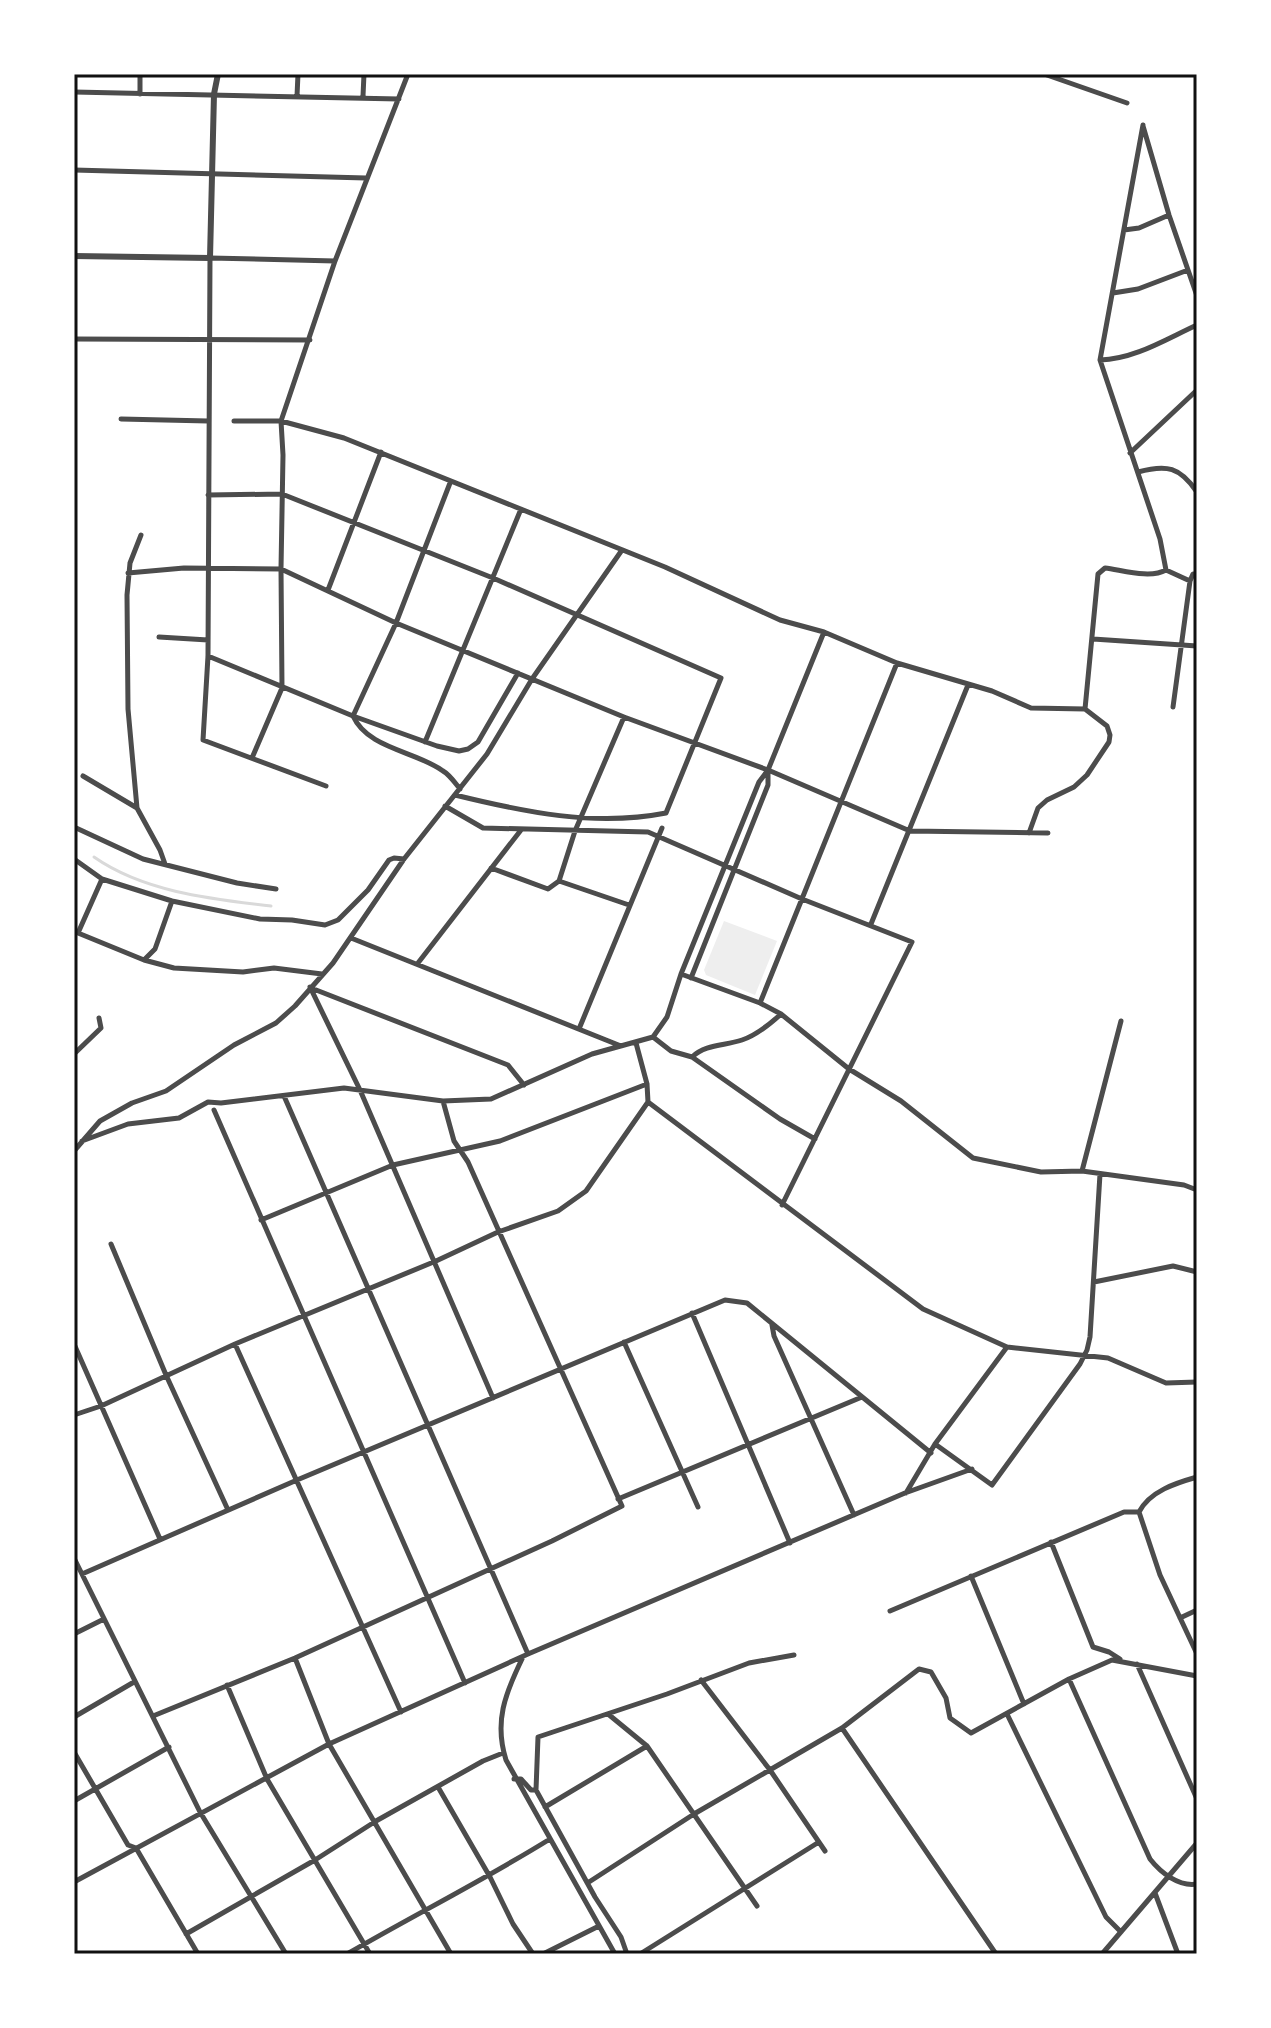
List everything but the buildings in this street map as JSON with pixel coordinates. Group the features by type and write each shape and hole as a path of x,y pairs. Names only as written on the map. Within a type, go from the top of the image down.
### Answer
{"street":[{"path":"140,74 140,94"},
{"path":"218,74 214,94 210,258 208,656 203,740 326,786"},
{"path":"297,96 298,74"},
{"path":"363,96 364,74"},
{"path":"252,758 282,688 281,421 335,261 408,74"},
{"path":"1044,74 1127,103"},
{"path":"74,92 399,99"},
{"path":"1166,570 1160,539 1100,360 1143,125 1197,296"},
{"path":"74,170 366,178"},
{"path":"1124,231 1169,215"},
{"path":"74,256 335,261"},
{"path":"1113,293 1138,289 1188,270"},
{"path":"1100,360 1112,360 1145,349 1197,325"},
{"path":"74,339 310,340"},
{"path":"1130,453 1197,390"},
{"path":"121,419 208,421"},
{"path":"234,421 281,421 314,429 381,452 450,483 622,550 780,620 824,632 897,663 992,691 1031,708 1085,709 1107,726 1109,742 1087,775 1074,787 1038,808 1029,833"},
{"path":"328,590 381,452"},
{"path":"1138,472 1155,468 1178,470 1197,492"},
{"path":"1188,478 1197,472"},
{"path":"450,483 396,623 353,716 358,727 376,739 441,769 460,789"},
{"path":"208,495 282,494 493,578 721,678 666,813 631,819 581,819 518,810 455,795"},
{"path":"425,742 521,509"},
{"path":"141,535 128,573 128,709 137,808 165,864"},
{"path":"74,1151 100,1121 132,1103 166,1091 234,1045 276,1023 295,1006 351,938 404,859 487,754 532,679 622,550"},
{"path":"128,573 184,568 281,569 396,623 624,717 768,770 910,831 1048,833"},
{"path":"1085,709 1098,574 1101,570 1161,574 1166,570"},
{"path":"1166,570 1190,581"},
{"path":"1173,707 1190,581 1193,574 1197,574"},
{"path":"82,1141 128,1124 179,1118 208,1102 344,1088 443,1101 491,1099 592,1054 653,1037 667,1017 681,974 759,782 768,770 824,632"},
{"path":"159,637 208,640"},
{"path":"1093,639 1197,646"},
{"path":"208,656 353,716 452,750 468,749 478,742 518,673"},
{"path":"760,1003 897,663"},
{"path":"871,924 968,685"},
{"path":"491,868 548,889 559,881 575,831 624,717"},
{"path":"691,978 768,785 768,770"},
{"path":"83,776 137,808"},
{"path":"446,805 483,828 648,832 802,899 912,942 782,1205"},
{"path":"74,827 143,859 276,889"},
{"path":"579,1029 662,828"},
{"path":"418,963 522,829"},
{"path":"74,859 102,879 172,901 260,919 325,925 338,920 368,890 389,860 404,859"},
{"path":"102,879 78,933 144,960 174,968 243,972 274,968 322,974"},
{"path":"559,881 629,905"},
{"path":"144,960 155,949 172,901"},
{"path":"351,938 622,1046"},
{"path":"681,974 760,1003 781,1014 849,1069 901,1101 973,1158 1041,1172 1082,1171 1184,1185 1197,1190"},
{"path":"310,987 508,1065 524,1086"},
{"path":"310,987 360,1090 493,1398"},
{"path":"692,1057 701,1049 744,1040 760,1032 781,1014"},
{"path":"74,1054 101,1028 99,1018"},
{"path":"1082,1171 1121,1021"},
{"path":"653,1037 671,1051 692,1057 780,1119 815,1139"},
{"path":"74,1415 101,1406 235,1344 498,1232 558,1211 586,1191 648,1102 647,1084 636,1043"},
{"path":"261,1220 393,1165 500,1141 647,1084"},
{"path":"284,1096 490,1568 525,1656 509,1686 499,1728 503,1753 514,1779 616,1953"},
{"path":"153,1716 295,1658 622,1506 461,1150 454,1141 443,1101"},
{"path":"648,1102 923,1309 1007,1347 1108,1358 1166,1383 1197,1382"},
{"path":"214,1110 465,1683"},
{"path":"935,1444 992,1485 1085,1355 1090,1337 1100,1174"},
{"path":"111,1244 228,1510"},
{"path":"1094,1282 1173,1266 1197,1272"},
{"path":"82,1574 725,1300 747,1303 931,1453"},
{"path":"692,1313 790,1543"},
{"path":"772,1324 774,1336 854,1515"},
{"path":"624,1342 698,1507"},
{"path":"74,1344 160,1539"},
{"path":"235,1344 401,1712"},
{"path":"905,1493 935,1444 1007,1347"},
{"path":"618,1499 862,1397"},
{"path":"74,1882 329,1744 905,1493 972,1469"},
{"path":"1197,1477 1161,1491 1139,1512 1160,1575 1197,1654"},
{"path":"890,1611 1124,1512 1139,1512"},
{"path":"1051,1542 1093,1647 1123,1661"},
{"path":"74,1558 200,1812 286,1954"},
{"path":"971,1576 1024,1704"},
{"path":"1180,1618 1197,1610"},
{"path":"74,1634 104,1619"},
{"path":"627,1954 621,1937 595,1897 536,1790 538,1737 749,1663 794,1655"},
{"path":"295,1658 329,1744 451,1954"},
{"path":"589,1882 694,1814 842,1728 919,1669 931,1672 946,1698 950,1718 961,1729 971,1733 1069,1679 1112,1660 1197,1676"},
{"path":"1137,1664 1197,1799"},
{"path":"1069,1679 1150,1859 1169,1876 1186,1885 1197,1884"},
{"path":"701,1680 770,1770 825,1851"},
{"path":"74,1717 134,1682"},
{"path":"227,1685 267,1779 370,1954"},
{"path":"608,1714 647,1746 757,1906"},
{"path":"1007,1714 1106,1917 1121,1932"},
{"path":"842,1728 996,1954"},
{"path":"545,1807 647,1746"},
{"path":"74,1801 169,1747"},
{"path":"74,1752 128,1845 136,1848 198,1954"},
{"path":"186,1934 376,1821 503,1753"},
{"path":"514,1779 521,1779 531,1790 536,1790"},
{"path":"438,1787 513,1924 533,1954"},
{"path":"347,1954 423,1910 490,1877 550,1839"},
{"path":"640,1954 819,1842"},
{"path":"1102,1954 1197,1843"},
{"path":"1155,1893 1178,1954"},
{"path":"586,1903 595,1897"},
{"path":"543,1954 599,1926"}],"shaded area":[{"path":"724,921 777,941 755,995 706,975 704,970"}],"waterway":[{"path":"94,857 156,886 202,897 271,906"}]}
